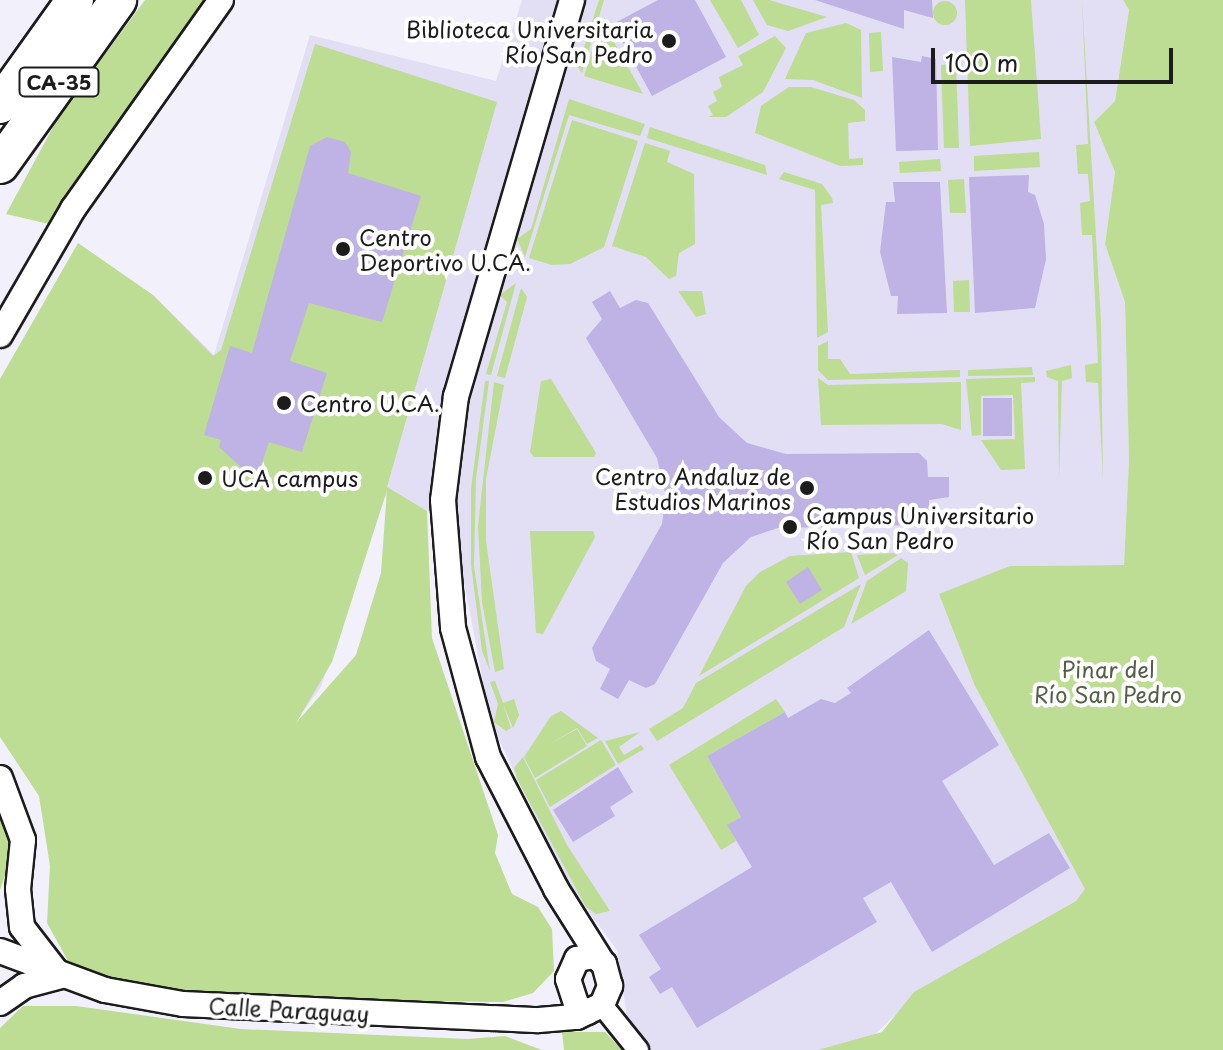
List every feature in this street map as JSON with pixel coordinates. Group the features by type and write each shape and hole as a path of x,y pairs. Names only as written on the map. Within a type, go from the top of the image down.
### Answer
{"highway":[{"name":"CA-35","path":"0,105 75,0"},
{"name":"CA-35","path":"0,165 118,0"}],"street":[{"path":"0,335 73,209 221,0"},
{"path":"572,0 456,396 443,500 453,628 476,720 504,793 569,912 589,959 610,986 594,1008"},
{"path":"0,778 23,840 18,889 22,927 61,976 24,986 0,1003"},
{"path":"0,907 18,889"},
{"name":"Calle Paraguay","path":"0,951 61,976 183,1004 560,1019 594,1008"},
{"path":"520,1017 568,988 589,959"},
{"path":"568,988 577,1006 594,1008 638,1050"}],"shaded area":[{"name":"Campus Universitario Río San Pedro","path":"522,0 1123,0 1129,10 1115,101 1094,122 1115,172 1105,244 1125,302 1129,459 1124,565 1010,566 975,686 1088,894 924,987 864,1045 843,1050 632,1050 617,950 566,881 491,723 452,519 385,497 321,687 289,731 0,613 153,295 214,355 310,35 496,81"}],"green space":[{"path":"145,0 211,0 49,224 6,214 58,118"},
{"path":"599,0 604,0 582,73 578,67"},
{"path":"710,0 741,0 759,35 738,48"},
{"path":"753,0 769,0 827,17 788,31 767,25"},
{"path":"965,0 1031,0 1041,139 970,146"},
{"path":"1082,0 1101,322 1103,479 1098,383 1086,382 1085,365 1098,363 1092,235 1082,235 1080,203 1090,201 1088,174 1078,174 1076,145 1088,144"},
{"name":"Pinar del Río San Pedro","path":"1123,0 1223,0 1223,1050 818,1050 882,1032 914,992 1076,901 1085,889 975,686 939,594 1010,566 1124,565 1129,459 1125,302 1105,244 1115,172 1094,122 1115,101 1129,10"},
{"path":"945,1 954,4 957,13 954,22 945,25 936,22 933,13 936,4"},
{"path":"846,23 861,30 862,98 813,80 785,79 806,33"},
{"path":"608,31 643,94 584,76 596,38"},
{"path":"881,32 883,71 870,72 869,33"},
{"path":"775,36 786,48 763,92 726,117 708,117 713,115 708,106 717,101 713,92 722,87 719,77 743,65 738,56"},
{"path":"315,44 497,102 387,487 427,511 432,638 498,835 495,853 512,894 538,907 552,929 554,971 533,993 503,1002 283,999 133,986 68,961 47,923 50,866 39,796 0,737 0,379 78,243 153,295 213,356 221,350","holes":["387,490 381,573 356,655 296,723 332,662"]},
{"path":"956,64 959,148 944,148 941,65"},
{"path":"789,87 811,87 854,100 865,110 865,121 848,123 849,159 863,158 863,165 840,166 755,133 761,106"},
{"path":"569,99 645,124 640,136 569,115 525,257 517,239 531,229"},
{"path":"572,120 638,141 604,247 570,264 552,265 529,258"},
{"path":"650,127 765,165 767,175 647,138"},
{"path":"645,143 670,151 667,162 694,174 695,244 679,253 676,276 669,279 646,257 612,246"},
{"path":"1039,152 1040,167 974,171 974,156"},
{"path":"940,159 941,171 900,173 899,162"},
{"path":"784,172 822,184 833,203 821,205 828,332 817,338 815,190 779,179"},
{"path":"964,179 966,213 950,213 948,180"},
{"path":"969,280 970,312 954,312 953,281"},
{"path":"516,283 491,375 486,374 507,302 500,295"},
{"path":"521,288 527,297 505,378 497,376"},
{"path":"678,291 702,291 706,314 696,317"},
{"path":"828,341 828,359 840,359 850,374 960,370 960,377 828,380 818,370 818,346"},
{"path":"1071,365 1072,378 1062,381 1059,478 1058,381 1047,377 1046,371"},
{"path":"1032,367 1033,375 968,376 968,370"},
{"path":"1035,377 1035,382 1021,383 1025,469 1001,470 981,440 1015,439 1013,395 981,396 981,435 972,436 966,379"},
{"path":"818,378 828,385 961,382 961,430 942,424 821,425"},
{"path":"551,379 596,453 594,457 534,457 530,452 541,381"},
{"path":"485,381 489,381 476,479 474,566 490,671 482,651 471,565 471,489"},
{"path":"494,382 504,385 486,479 486,541 504,669 495,672 482,602 478,526"},
{"path":"530,531 593,531 595,537 543,634 536,633"},
{"path":"851,552 859,578 699,676 746,586 760,572 790,556"},
{"path":"857,555 898,555 865,575"},
{"path":"901,558 908,563 906,591 851,624 867,581"},
{"path":"861,584 844,627 657,741 649,729 683,708 696,683"},
{"path":"495,681 503,703 514,699 519,715 513,728 503,704 511,728 506,731 494,722 498,704 490,682"},
{"path":"776,699 785,712 707,756 741,817 728,825 736,841 721,850 669,765"},
{"path":"561,711 598,738 587,744 577,728 548,745 577,729 587,746 535,778 524,757 551,716"},
{"path":"640,732 619,747 624,755 641,745 644,749 618,764 605,741"},
{"path":"601,740 616,765 550,807 536,780"},
{"path":"523,757 567,845 610,911 596,914 586,907 517,779 514,768"},
{"path":"0,797 15,846 0,890"},
{"path":"23,1006 76,1006 241,1029 468,1039 505,1036 542,1050 0,1050 0,1028"},
{"path":"562,1032 605,1032 622,1050 564,1050"}],"building":[{"name":"Biblioteca Universitaria Río San Pedro","path":"658,0 695,0 726,57 652,96 613,24"},
{"path":"815,0 932,0 933,18 904,10 904,29"},
{"path":"922,56 936,59 938,150 896,151 892,57 921,62"},
{"name":"Centro Deportivo U.CA.","path":"327,137 345,142 351,152 348,173 421,196 382,322 309,303 290,361 327,373 302,452 269,442 256,481 219,447 221,440 204,435 230,346 252,353 310,146"},
{"path":"1029,175 1028,192 1035,195 1044,224 1046,259 1035,308 975,313 969,177"},
{"path":"893,182 940,182 947,313 897,314 898,296 891,296 880,252 886,202 895,202"},
{"name":"Centro Andaluz de Estudios Marinos","path":"610,291 620,308 636,300 648,303 719,417 747,443 786,454 919,453 927,461 928,477 949,477 949,497 929,500 929,515 916,525 778,528 751,537 723,563 655,684 646,688 629,680 618,699 600,689 610,669 596,661 592,648 662,524 666,497 657,458 586,338 602,319 592,302"},
{"path":"983,398 1012,398 1012,436 983,436"},
{"path":"808,567 822,590 800,604 786,582"},
{"path":"929,630 999,745 942,781 994,865 1049,833 1070,868 932,952 891,882 863,898 877,922 697,1028 672,987 660,994 649,977 661,969 639,935 752,867 727,825 741,817 707,756 785,712 788,718 821,699 835,703 851,693 847,688"},
{"path":"618,767 633,792 610,807 615,816 573,842 553,810"}],"place":[{"name":"Biblioteca Universitaria Río San Pedro","path":"669,41"},
{"name":"Centro Deportivo U.CA.","path":"343,249"},
{"name":"Centro U.CA.","path":"284,403"},
{"name":"UCA campus","path":"205,478"},
{"name":"Centro Andaluz de Estudios Marinos","path":"807,488"},
{"name":"Campus Universitario Río San Pedro","path":"790,527"}]}
